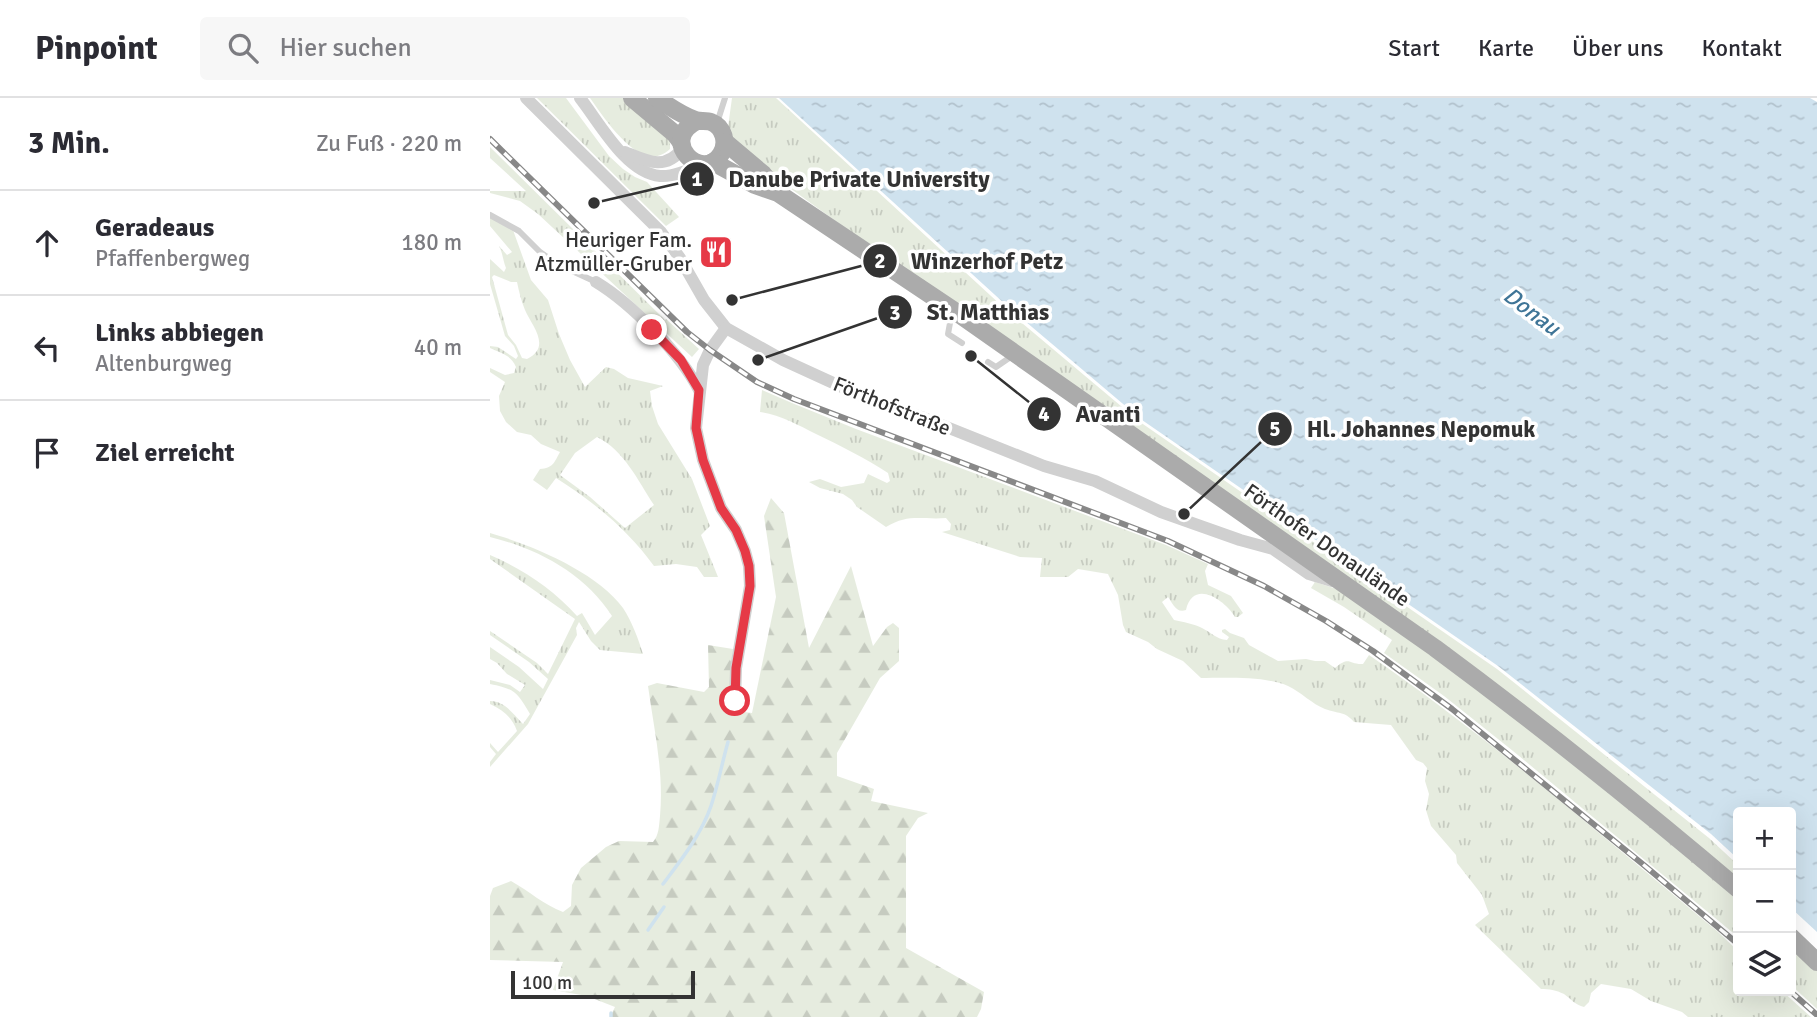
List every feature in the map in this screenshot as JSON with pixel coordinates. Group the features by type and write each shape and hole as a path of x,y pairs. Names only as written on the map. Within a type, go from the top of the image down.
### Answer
{"main road":[{"path":"632,98 675,134 688,158 707,163 722,153 725,142 717,125 697,121 657,98"},
{"path":"682,145 686,129 697,121"},
{"name":"Förthofer Donaulände","path":"725,142 763,174 778,193"},
{"name":"Förthofer Donaulände","path":"707,163 778,193 953,310 1435,648 1597,773 1733,885"},
{"path":"1796,942 1817,962"}],"street":[{"name":"Förthofstraße","path":"526,98 661,232 680,258 704,300 726,328 783,360 866,398 1044,466 1095,481 1161,512 1273,549 1309,574 1345,586"},
{"path":"580,98 619,149 649,174 680,174 707,163"},
{"path":"619,149 655,163 673,159 682,145"},
{"path":"596,282 611,291 681,360 699,390"},
{"path":"726,328 710,350 704,365 696,428 703,460 721,508 736,530 749,566 750,586 736,668 735,701"}],"lane":[{"path":"714,98 724,99 717,125"},
{"path":"490,215 519,231 557,264 596,282"},
{"path":"953,310 948,334 962,344"},
{"path":"988,362 996,367 1015,354"}],"green space":[{"path":"537,98 566,98 609,156 623,169 647,182 679,217 666,226"},
{"path":"590,98 626,98 670,140 670,149 659,156 647,156 636,150 614,130"},
{"path":"732,98 776,98 1003,307 1140,422 1497,669 1709,838 1733,860 1733,877 1680,832 765,170 734,139 728,127"},
{"path":"490,147 665,320 699,349 692,357 538,214 520,201 490,193 526,191 490,158"},
{"path":"490,217 513,230 531,280 548,300 570,360 585,387 606,367 628,378 663,386 650,391 652,406 658,424 692,479 710,526 701,535 718,577 704,577 697,567 676,564 654,566 621,528 583,496 556,478 547,490 533,480 540,469 553,464 560,452 541,444 531,435 517,432 506,422 500,411 499,396 505,382 490,372 490,368 505,375 514,373 516,367 508,357 490,346 498,347 516,359 518,356 505,336 490,284 490,259 504,272 506,268 499,246 507,255 512,252 490,226","holes":["494,275 517,282 539,342 538,349 527,359 522,358 508,335 492,277","597,437 623,458 654,505 625,528 560,475 575,453"]},
{"path":"762,390 856,429 1166,545 1208,564 1205,571 1208,585 1231,596 1243,613 1235,617 1217,599 1202,594 1195,595 1183,611 1175,607 1168,597 1162,602 1174,620 1199,627 1227,640 1229,637 1222,632 1225,629 1244,638 1249,645 1278,661 1325,661 1335,668 1347,661 1363,664 1369,655 1503,754 1717,931 1733,946 1733,996 1788,996 1811,1017 1688,1017 1631,989 1601,984 1591,993 1589,1002 1584,1007 1564,994 1541,989 1475,925 1489,914 1482,895 1457,863 1456,855 1431,826 1426,810 1429,794 1425,781 1427,768 1416,760 1391,725 1354,722 1341,713 1320,707 1279,683 1245,678 1201,678 1183,661 1126,632 1118,595 1108,574 1078,569 1068,577 1040,577 1042,558 1020,557 942,532 950,530 951,524 946,518 908,519 886,527 843,494 809,482 820,479 841,487 864,483 868,474 887,483 890,481 888,473 796,424 760,412"},
{"path":"771,498 784,513 809,648 851,566 873,646 887,627 893,623 899,628 899,661 880,678 837,753 837,776 874,789 871,801 928,813 918,818 906,836 906,948 984,992 977,1017 610,1017 615,1007 587,996 553,990 563,962 490,960 490,896 493,888 511,881 563,912 571,906 572,885 581,868 606,847 619,841 653,842 655,839 658,833 661,783 648,686 657,683 704,692 709,687 708,645 733,649 729,710 752,713 776,597 764,516"},
{"path":"490,533 562,561 597,583 623,608 643,654 600,650 579,622 577,635 528,724 490,767 496,754 490,743 498,752 517,731 510,718 490,704 490,701 504,706 523,724 530,714 514,693 490,684 490,680 510,685 520,692 525,685 490,659 490,647 519,667 543,689 548,679 490,635 490,631 537,663 548,674 575,619 490,559 490,555 537,581 577,616 582,613 595,635 612,616 601,601 574,575 525,548 490,537"},
{"path":"1315,582 1343,591 1488,696 1733,893 1733,933 1513,751 1384,653 1392,640 1311,588"},
{"path":"1796,950 1817,970 1817,1009 1796,990"}],"water":[{"name":"Donau","path":"779,98 1810,98 1817,102 1817,932 1796,913 1796,807 1733,807 1733,854 1711,834 1498,666 1142,420 1006,305"}],"waterway":[{"path":"663,884 690,847 707,817 728,742"},
{"path":"648,930 664,907"}],"railway":[{"path":"490,139 687,332 757,382 794,399 1168,541 1264,586 1326,621 1373,651 1452,709 1733,940"},
{"path":"1796,996 1817,1015"}],"place":[{"name":"Danube Private University","path":"594,203"},
{"name":"Heuriger Fam. Atzmüller-Gruber","path":"716,252"},
{"name":"Winzerhof Petz","path":"732,300"},
{"name":"Avanti","path":"971,356"},
{"name":"St. Matthias","path":"758,360"},
{"name":"Hl. Johannes Nepomuk","path":"1184,514"}],"route":[{"path":"652,330 681,360 699,390 696,428 703,460 721,508 736,530 749,566 750,586 736,668 735,701"}]}
